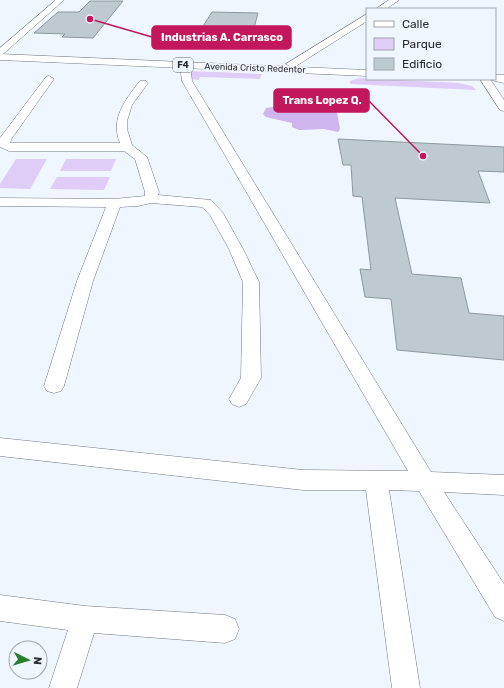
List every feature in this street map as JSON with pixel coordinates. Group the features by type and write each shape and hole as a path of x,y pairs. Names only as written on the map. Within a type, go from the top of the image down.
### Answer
{"main road":[{"path":"382,8 394,0"},
{"path":"292,64 366,18"},
{"name":"Avenida Cristo Redentor","path":"0,52 366,68"},
{"name":"Avenida Cristo Redentor","path":"0,57 366,73"}],"street":[{"path":"0,52 60,0"},
{"path":"185,65 187,82 425,481 504,608"},
{"path":"49,80 2,143 9,147 127,147 141,157 152,192 151,199"},
{"path":"486,80 504,108"},
{"path":"127,147 120,121 125,108 143,83"},
{"path":"0,202 114,203 138,202 151,199 206,203 216,213 236,249 251,282 250,378 239,399"},
{"path":"54,386 85,281 112,213 114,203"},
{"path":"0,447 303,480 376,482 425,481 504,485"},
{"path":"376,482 406,688"},
{"path":"0,608 85,619 225,629"},
{"path":"63,688 85,619"}],"green space":[{"path":"189,71 262,74 260,79 200,77 199,80 190,79"},
{"path":"359,78 366,78 366,80 459,83 472,86 476,90 350,84 350,81"},
{"path":"16,159 47,159 30,189 0,188 0,184"},
{"path":"66,159 116,159 111,171 60,171"},
{"path":"57,177 110,177 104,190 50,189"}],"shaded area":[{"path":"303,95 328,95 330,103 336,107 340,129 338,132 324,129 299,130 292,127 292,123 266,117 263,114 266,108 309,102"}],"building":[{"path":"90,1 123,1 93,38 62,37 65,34 34,33 58,12 79,12"},
{"path":"212,12 258,13 252,36 198,34"},
{"path":"338,139 504,147 504,172 478,171 490,203 395,198 412,274 461,278 469,313 504,316 504,360 397,350 391,299 365,297 360,269 371,270 362,197 353,196 351,165 343,165"}],"place":[{"name":"Industrias A. Carrasco","path":"90,19"},
{"name":"Trans Lopez Q.","path":"423,156"}]}
